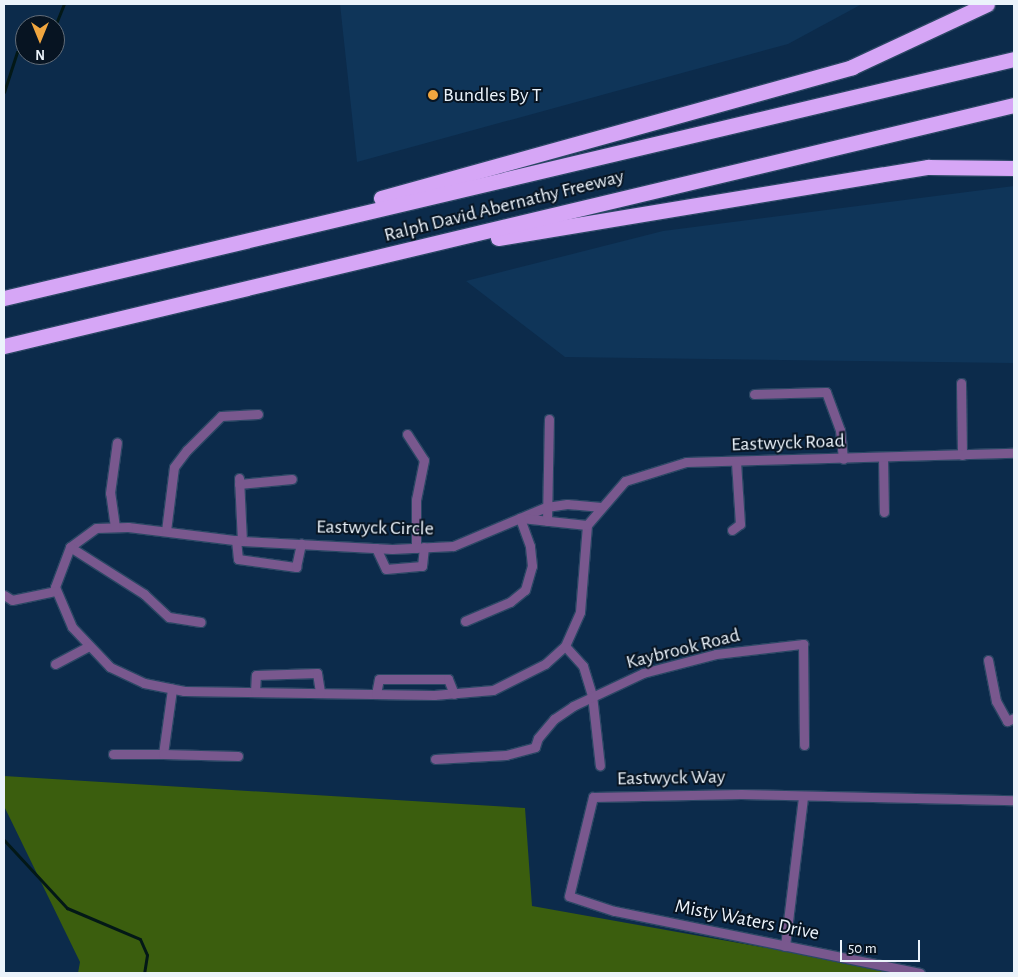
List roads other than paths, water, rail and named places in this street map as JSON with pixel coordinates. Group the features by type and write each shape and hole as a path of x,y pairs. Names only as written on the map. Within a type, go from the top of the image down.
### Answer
{"highway":[{"path":"961,18 976,4"},
{"path":"156,261 852,67 961,18 987,4"},
{"name":"Ralph David Abernathy Freeway","path":"4,298 1014,59"},
{"name":"Ralph David Abernathy Freeway","path":"4,346 1014,105"},
{"path":"342,266 620,215 928,167 1014,168"}],"street":[{"path":"961,383 962,454"},
{"path":"754,394 826,392 840,430 843,459"},
{"path":"166,531 174,467 187,450 221,416 258,414"},
{"path":"547,521 549,419"},
{"path":"376,548 386,569 422,566 416,500 424,460 407,434"},
{"path":"115,527 110,493 117,442"},
{"name":"Eastwyck Road","path":"586,525 625,481 686,462 1014,453"},
{"path":"884,457 884,512"},
{"path":"732,530 740,524 736,462"},
{"path":"292,479 239,481 238,559 296,567 301,544"},
{"path":"465,620 510,602 524,590 532,566 530,546 520,518 546,507 567,504 600,507"},
{"name":"Eastwyck Circle","path":"70,547 96,528 115,527 239,540 376,548 420,548 452,546 520,518 586,525"},
{"path":"201,622 169,617 144,594 70,547 54,587 72,627 110,667 144,684 172,689 256,692 454,694 493,690 545,664 565,646 580,612 586,525"},
{"path":"4,595 12,600 56,591"},
{"name":"Kaybrook Road","path":"435,759 506,755 535,747 538,738 554,719 592,695 643,672 716,654 803,644 804,745"},
{"path":"55,664 90,646"},
{"name":"Eastwyck Way","path":"565,646 583,666 592,695 600,766"},
{"path":"988,660 996,701 1007,721 1014,718"},
{"path":"256,692 256,675 317,673 320,693"},
{"path":"376,694 379,679 448,679 454,694"},
{"path":"163,754 172,689"},
{"path":"113,754 238,756"},
{"name":"Eastwyck Way","path":"569,896 593,797 851,797 1014,800"},
{"path":"785,946 804,797"},
{"name":"Misty Waters Drive","path":"569,896 614,911 920,973"}],"waterway":[{"path":"60,15 64,4"},
{"path":"4,92 15,58"},
{"path":"4,840 67,908 140,939 147,955 144,973"}],"place":[{"name":"Bundles By T","path":"433,95"}]}
